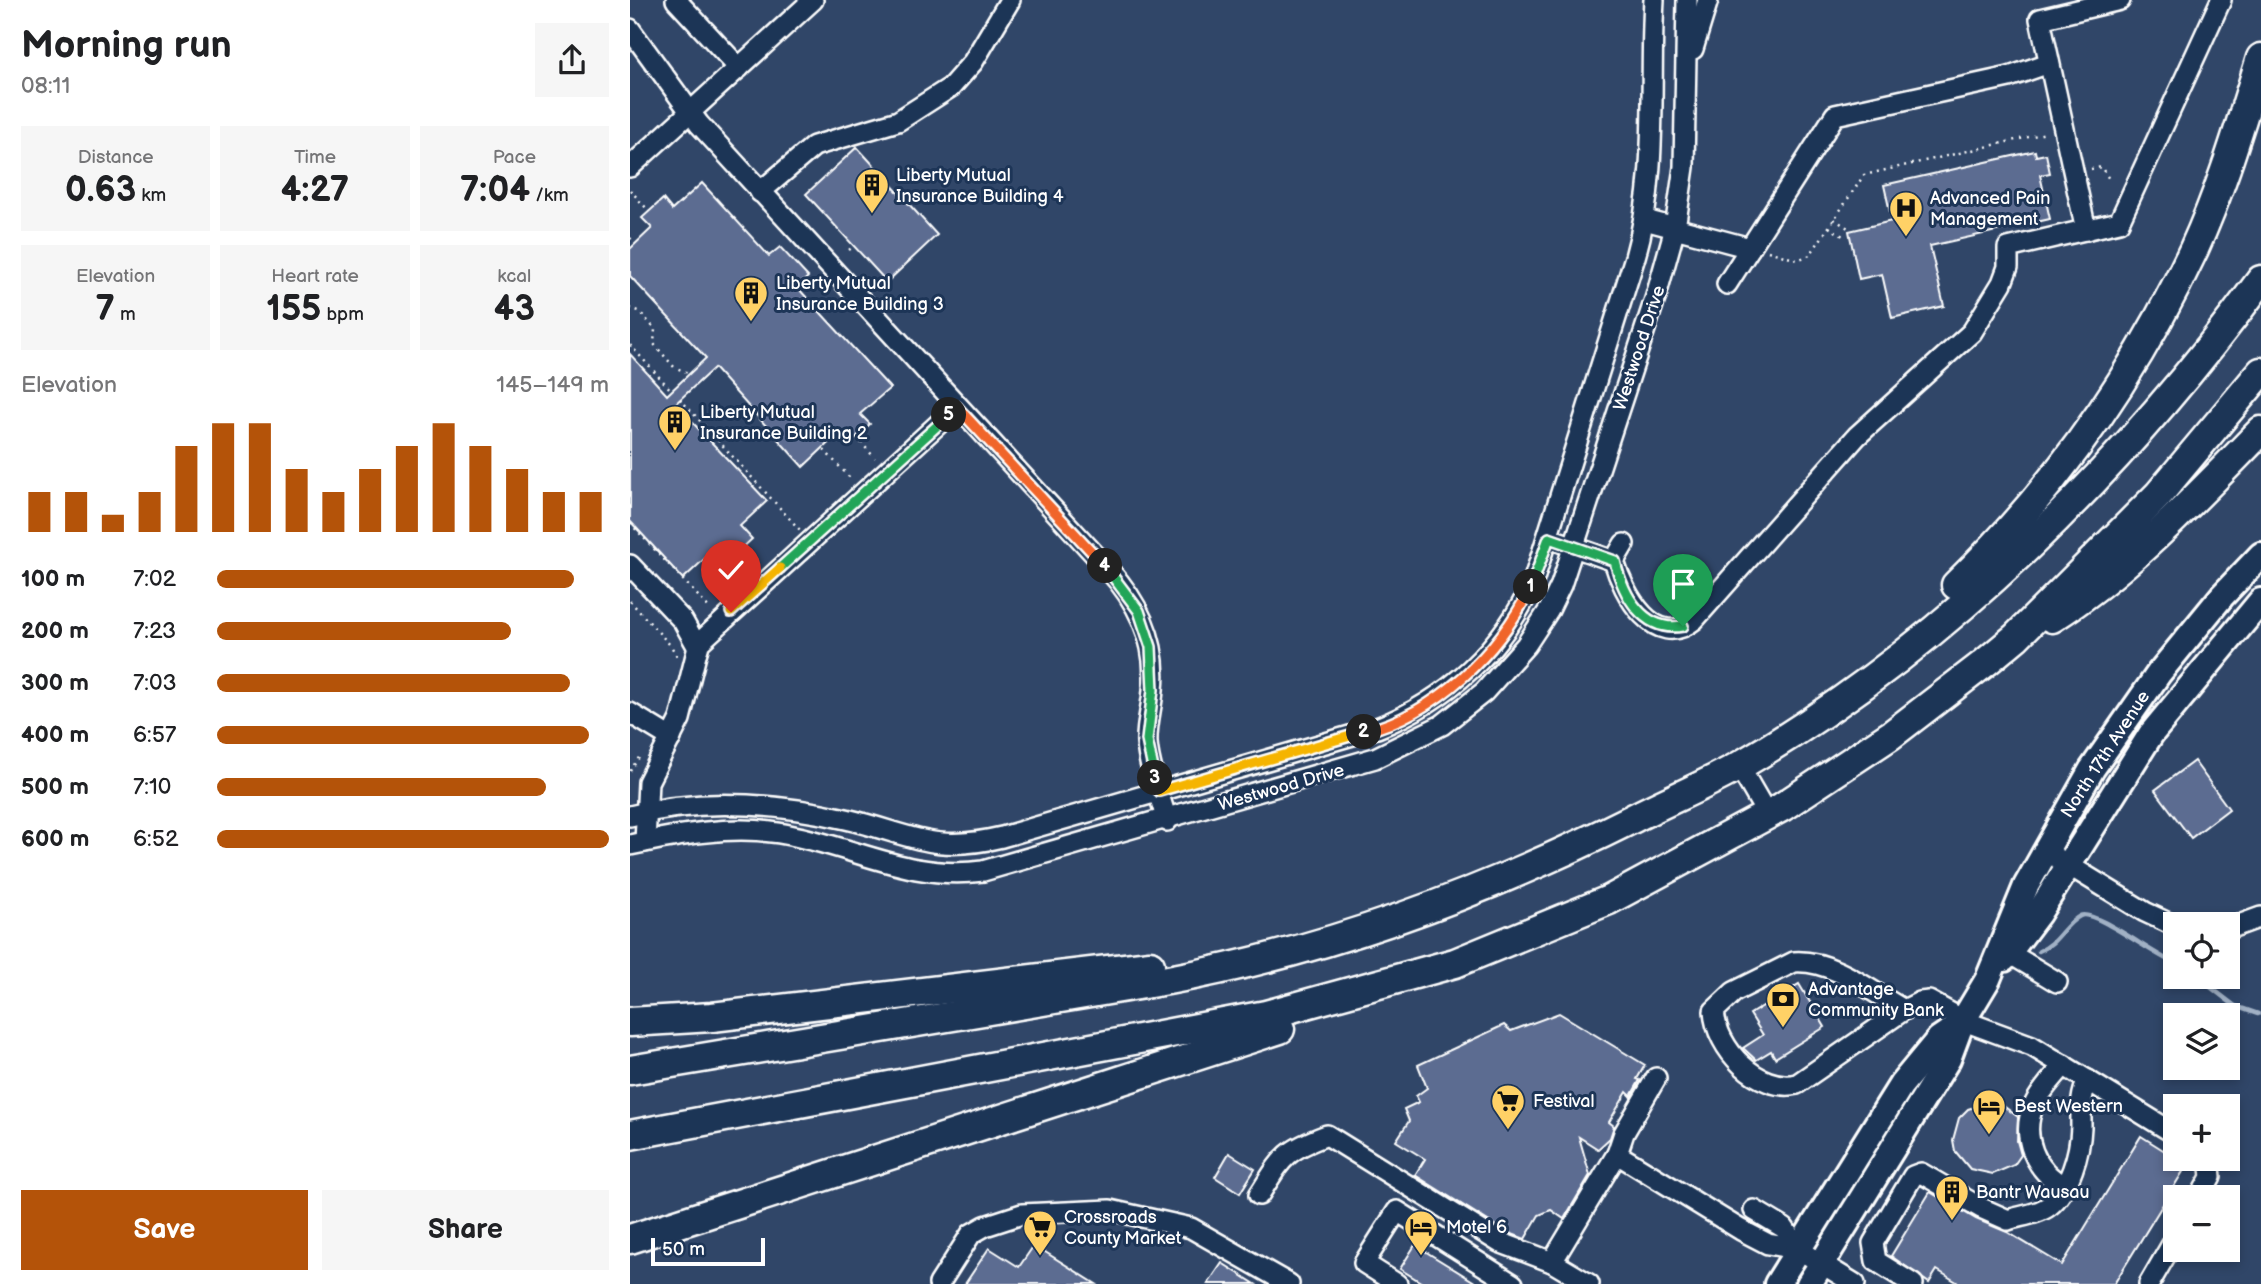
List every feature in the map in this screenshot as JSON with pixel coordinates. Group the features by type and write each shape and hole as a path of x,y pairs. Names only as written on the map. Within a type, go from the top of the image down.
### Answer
{"highway":[{"path":"1662,804 1847,674 1944,597 1990,553 2035,503 2082,443 2125,379 2161,315 2195,247 2219,186 2261,58"},
{"path":"630,1068 1193,975 1318,945 1507,878 1662,804 1739,766 1826,711 1908,650 2043,533 2171,395 2261,279"},
{"path":"630,1135 1230,1023 1307,1005 1455,963 1609,900 1768,816 1891,735 2015,637 2158,495 2261,372"},
{"path":"2015,637 2059,614 2108,576 2183,509 2261,431"},
{"path":"630,1022 712,1017 1191,961 1400,917"},
{"path":"630,1239 1394,992 1420,983 1455,963"}],"main road":[{"name":"North 17th Avenue","path":"1815,1273 1954,1047 1962,1022 1987,979 2044,850 2100,756 2144,692 2213,607 2261,555"},
{"name":"North 17th Avenue","path":"1987,979 2029,926 2151,734 2261,601"},
{"name":"North 17th Avenue","path":"1777,1284 1901,1085 1939,1039 1962,1022"}],"street":[{"path":"676,0 739,68"},
{"path":"630,167 813,0"},
{"path":"760,192 814,146 889,125 951,87 973,62 1010,0"},
{"name":"Westwood Drive","path":"637,814 718,804 782,806 850,820 920,842 968,844 1002,837 1377,729 1440,695 1480,660 1510,623 1530,590 1549,538 1645,220 1652,164 1651,71 1654,0"},
{"name":"Westwood Drive","path":"637,844 724,831 777,832 829,844 915,871 964,874 1003,868 1376,758 1442,725 1483,692 1521,652 1554,602 1576,547 1675,228 1684,167 1687,0"},
{"path":"1686,77 1700,19 1708,0"},
{"path":"2086,230 2040,19 2120,0"},
{"path":"1549,538 1576,547 1619,553 1627,594 1646,619 1670,628 1691,623 1857,436 1972,332 1988,309 2005,276 2008,248 2119,222 2221,0"},
{"path":"630,29 690,113 957,407 1115,576 1139,611 1154,665 1147,740 1167,821"},
{"path":"1727,284 1759,249 1835,115 1984,83 2049,63"},
{"path":"1645,220 1759,249"},
{"path":"637,844 637,814 650,775 671,738 686,701 698,648 711,630 957,407"},
{"path":"630,565 683,621 698,648"},
{"path":"630,713 671,738"},
{"path":"1739,766 1768,816"},
{"path":"2044,850 2163,920"},
{"path":"2240,925 2261,917"},
{"path":"2009,953 2057,982"},
{"path":"1904,1010 1841,974 1805,961 1794,961 1734,992 1714,1011 1734,1060 1755,1076 1787,1087 1797,1084 1904,1010 1920,1002 1928,1002 1962,1022 2032,1046 2163,1127"},
{"path":"2064,1065 2036,1101 2028,1132 2037,1160 2064,1186"},
{"path":"1552,1262 1617,1154 1624,1133 1656,1078"},
{"path":"1913,1284 1876,1261 1873,1243 1913,1176 1921,1173 1981,1208 2008,1220 2047,1208 2064,1186 2078,1149 2081,1097 2088,1080"},
{"path":"1259,1195 1286,1154 1296,1147 1327,1135 1499,1242 1552,1262 1589,1284"},
{"path":"1617,1154 1741,1230 1768,1244 1798,1249"},
{"path":"939,1284 971,1234 985,1226 1022,1214 1110,1210 1191,1228 1289,1284"},
{"path":"1754,1210 1784,1228 1815,1273 1855,1284"},
{"path":"1397,1284 1364,1263 1397,1211 1513,1284"},
{"path":"2149,1284 2163,1260"}],"path":[{"path":"1759,249 1803,259 1815,250 1864,175 2044,133 2051,136"},
{"path":"2096,168 2101,167 2109,179"},
{"path":"630,190 649,211"},
{"path":"1834,219 1848,228"},
{"path":"1829,227 1846,238"},
{"path":"630,238 634,242"},
{"path":"849,250 854,246"},
{"path":"630,308 639,311 654,330 654,344 660,352 674,367 688,373"},
{"path":"630,345 672,391"},
{"path":"680,399 803,532"},
{"path":"856,437 879,462"},
{"path":"824,450 851,479 857,481"},
{"path":"630,523 713,614"},
{"path":"738,552 759,575"},
{"path":"630,601 677,653"}],"building":[{"name":"Liberty Mutual Insurance Building 4","path":"857,147 937,235 887,282 806,194"},
{"name":"Advanced Pain Management","path":"2035,151 2036,156 2046,154 2050,173 2040,175 2050,219 1930,246 1944,306 1892,318 1882,274 1859,279 1849,231 1892,221 1884,185"},
{"name":"Liberty Mutual Insurance Building 3","path":"702,183 769,256 780,247 808,277 797,287 890,388 860,414 870,424 850,443 840,432 803,467 714,368 675,404 767,501 740,526 752,539 723,566 711,553 683,579 630,521 630,354 667,395 706,358 630,276 630,249 652,228 642,218 663,199 672,210"},
{"path":"2194,761 2229,809 2191,838 2155,790"},
{"path":"1799,984 1825,1027 1775,1058 1771,1051 1756,1060 1743,1048 1763,1035 1750,1014"},
{"name":"Festival","path":"1559,1013 1645,1065 1631,1096 1627,1092 1609,1122 1614,1126 1610,1138 1598,1149 1579,1137 1590,1175 1564,1219 1551,1210 1539,1215 1525,1239 1504,1231 1415,1175 1425,1159 1396,1141 1409,1121 1404,1109 1419,1102 1416,1096 1427,1088 1418,1065 1504,1025 1511,1031"},
{"name":"Best Western","path":"1991,1102 2002,1105 2018,1117 2017,1141 2021,1155 2014,1165 1993,1174 1970,1169 1955,1151 1953,1140 1959,1118 1968,1109"},
{"name":"Bantr Wausau","path":"2141,1136 2163,1150 2163,1171 2183,1171 2175,1185 2163,1185 2163,1204 2114,1284 1960,1284 1937,1270 1929,1283 1891,1256 1930,1192 1976,1219 2007,1232 2062,1265"},
{"path":"1229,1153 1255,1169 1240,1193 1215,1177"},
{"name":"Crossroads County Market","path":"1034,1245 1096,1284 965,1284 989,1248 1019,1267"},
{"name":"Motel 6","path":"1415,1245 1478,1284 1424,1284 1400,1269"},
{"path":"1222,1263 1255,1284 1208,1284"}],"waterway":[{"path":"2039,951 2051,944 2074,920 2087,915 2163,957"},
{"path":"2213,989 2235,1006 2258,1014"}],"place":[{"name":"Liberty Mutual Insurance Building 4","path":"872,215"},
{"name":"Advanced Pain Management","path":"1906,238"},
{"name":"Liberty Mutual Insurance Building 3","path":"751,323"},
{"name":"Liberty Mutual Insurance Building 2","path":"675,452"},
{"name":"Advantage Community Bank","path":"1783,1029"},
{"name":"Festival","path":"1508,1131"},
{"name":"Best Western","path":"1989,1136"},
{"name":"Bantr Wausau","path":"1952,1222"},
{"name":"Crossroads County Market","path":"1040,1257"},
{"name":"Motel 6","path":"1421,1257"}],"route":[{"path":"731,612 957,407 1121,583 1139,611 1146,625 1154,665 1147,740 1159,791 1377,729 1440,695 1487,653 1504,631 1530,590 1549,538 1615,561 1627,594 1642,615 1662,626 1683,626"}]}
